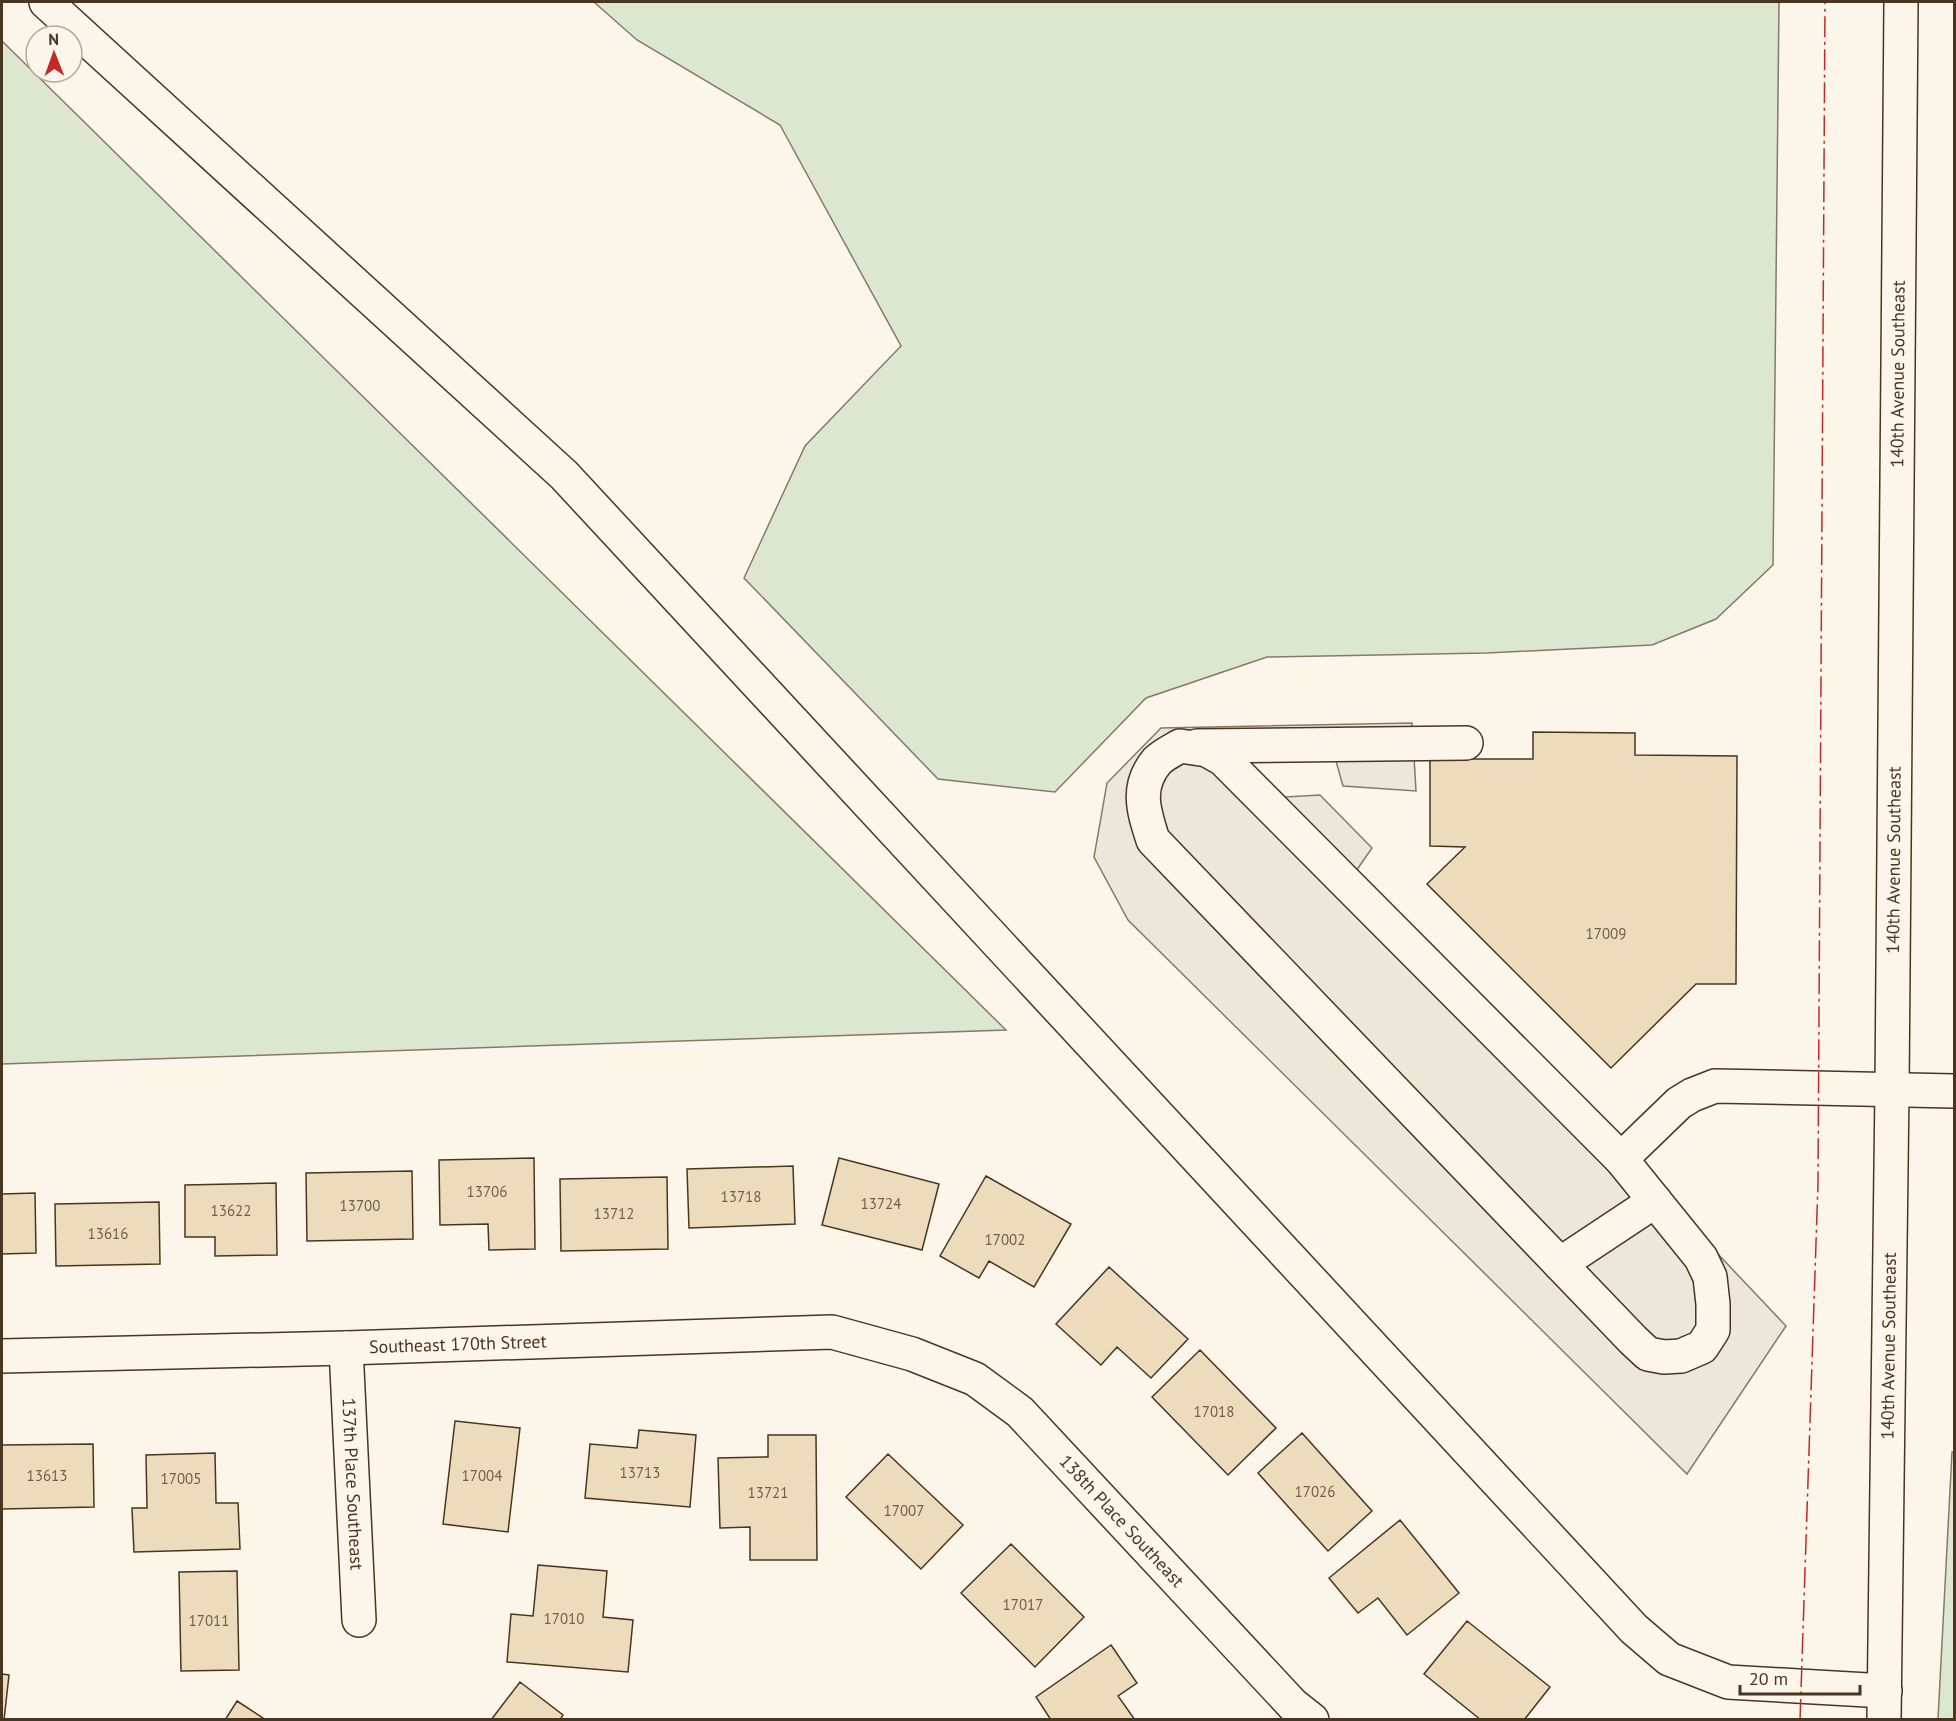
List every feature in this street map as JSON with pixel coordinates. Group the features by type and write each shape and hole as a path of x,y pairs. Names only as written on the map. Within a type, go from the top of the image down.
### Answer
{"street":[{"path":"46,2 564,475 1634,1629 1669,1659 1728,1682 1885,1705"},
{"name":"140th Avenue Southeast","path":"1885,1705 1901,2"},
{"path":"1180,746 1207,750 1223,759 1621,1159 1701,1258 1710,1278 1713,1330 1702,1347 1681,1356 1664,1357 1648,1354 1154,840 1143,809 1144,781 1158,760 1180,746 1466,743"},
{"path":"1621,1159 1678,1103 1715,1086 1954,1090"},
{"path":"1560,1264 1655,1201"},
{"name":"Southeast 170th Street","path":"2,1356 346,1348 832,1332 912,1354"},
{"name":"137th Place Southeast","path":"346,1348 359,1620"},
{"name":"138th Place Southeast","path":"912,1354 975,1379 1020,1412 1294,1715"}],"green space":[{"path":"594,2 1779,2 1773,565 1716,619 1652,645 1487,653 1267,657 1146,698 1055,792 938,779 744,578 805,446 901,346 780,125 637,40"},
{"path":"2,41 24,63 24,84 46,84 1006,1030 2,1064"},
{"path":"1952,1452 1954,1452 1954,1719 1938,1719"}],"shaded area":[{"path":"1412,723 1416,791 1343,786 1336,761 1247,760 1285,797 1320,795 1372,848 1356,871 1786,1326 1687,1474 1128,920 1094,857 1107,783 1161,728"}],"building":[{"path":"1533,732 1635,733 1635,755 1737,756 1736,984 1696,984 1611,1068 1427,884 1465,847 1430,846 1430,759 1533,759"},
{"path":"534,1158 535,1249 489,1250 488,1224 440,1225 439,1160"},
{"path":"839,1158 939,1184 922,1250 822,1225"},
{"path":"793,1166 795,1224 689,1228 687,1169"},
{"path":"412,1171 413,1239 307,1241 306,1173"},
{"path":"986,1176 1071,1224 1034,1287 989,1261 979,1278 940,1256"},
{"path":"667,1177 668,1249 561,1251 560,1179"},
{"path":"276,1183 277,1255 215,1256 215,1237 185,1237 185,1185"},
{"path":"35,1193 36,1253 2,1254 2,1194"},
{"path":"159,1202 160,1264 56,1266 55,1204"},
{"path":"1109,1267 1188,1339 1151,1378 1117,1347 1101,1365 1056,1324"},
{"path":"1200,1350 1276,1428 1228,1475 1152,1397"},
{"path":"455,1421 520,1428 508,1532 443,1524"},
{"path":"639,1430 696,1435 690,1507 585,1498 590,1444 637,1448"},
{"path":"1302,1433 1372,1511 1328,1551 1258,1473"},
{"path":"768,1435 816,1435 817,1560 750,1560 750,1527 720,1528 718,1458 768,1457"},
{"path":"93,1444 94,1507 2,1509 2,1445"},
{"path":"215,1453 216,1503 238,1503 240,1549 134,1552 132,1508 147,1508 146,1455"},
{"path":"888,1454 963,1525 921,1569 846,1497"},
{"path":"1400,1520 1459,1593 1407,1635 1378,1598 1358,1613 1329,1578"},
{"path":"1011,1544 1084,1617 1035,1667 961,1593"},
{"path":"538,1565 607,1571 603,1617 633,1620 628,1672 507,1662 511,1614 533,1616"},
{"path":"237,1571 239,1670 181,1671 179,1572"},
{"path":"1467,1621 1550,1687 1524,1720 1481,1720 1424,1674"},
{"path":"1111,1645 1137,1683 1118,1696 1135,1720 1051,1720 1036,1697"},
{"path":"2,1674 9,1675 4,1720 2,1720"},
{"path":"520,1682 563,1715 560,1720 491,1720"},
{"path":"237,1701 266,1720 225,1720"}],"power":[{"path":"1800,1720 1818,1183 1825,2"}]}
